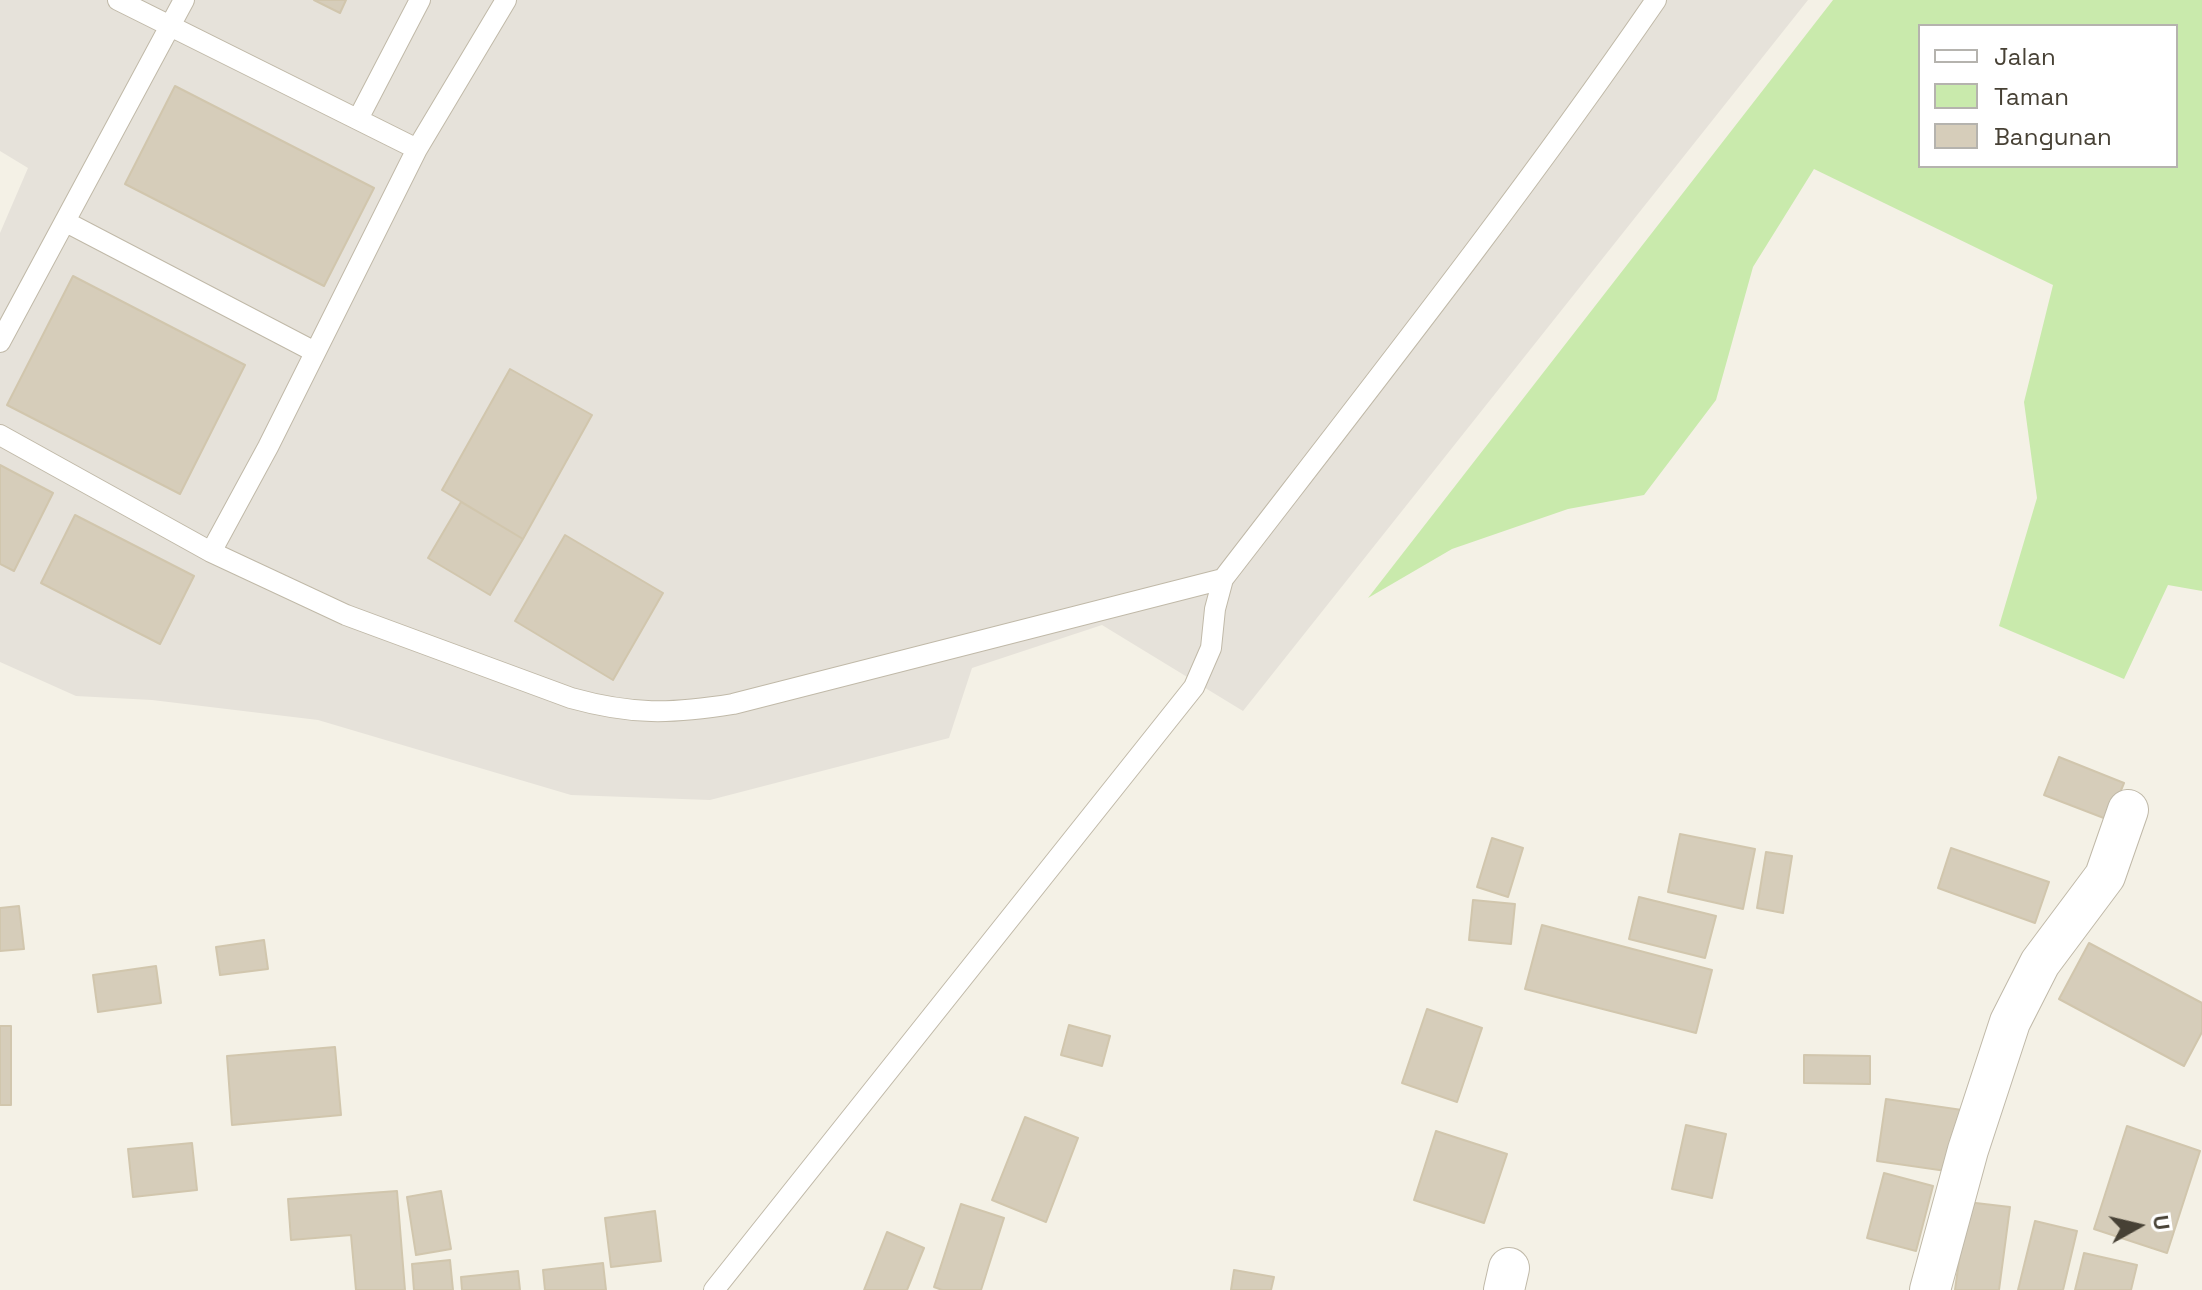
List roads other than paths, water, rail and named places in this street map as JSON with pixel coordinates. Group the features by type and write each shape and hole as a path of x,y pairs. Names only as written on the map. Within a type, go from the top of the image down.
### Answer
{"street":[{"path":"1930,1290 1968,1150 2010,1022 2040,963 2105,876 2128,810"}],"lane":[{"path":"118,0 417,149"},
{"path":"0,342 184,0"},
{"path":"358,119 420,0"},
{"path":"211,552 417,149 506,0"},
{"path":"714,1290 1194,687 1211,648 1215,609 1223,579 1472,255 1656,0"},
{"path":"66,222 315,352"},
{"path":"0,435 211,552 346,615 571,698 606,708 639,712 687,712 733,704 1223,579"}]}
